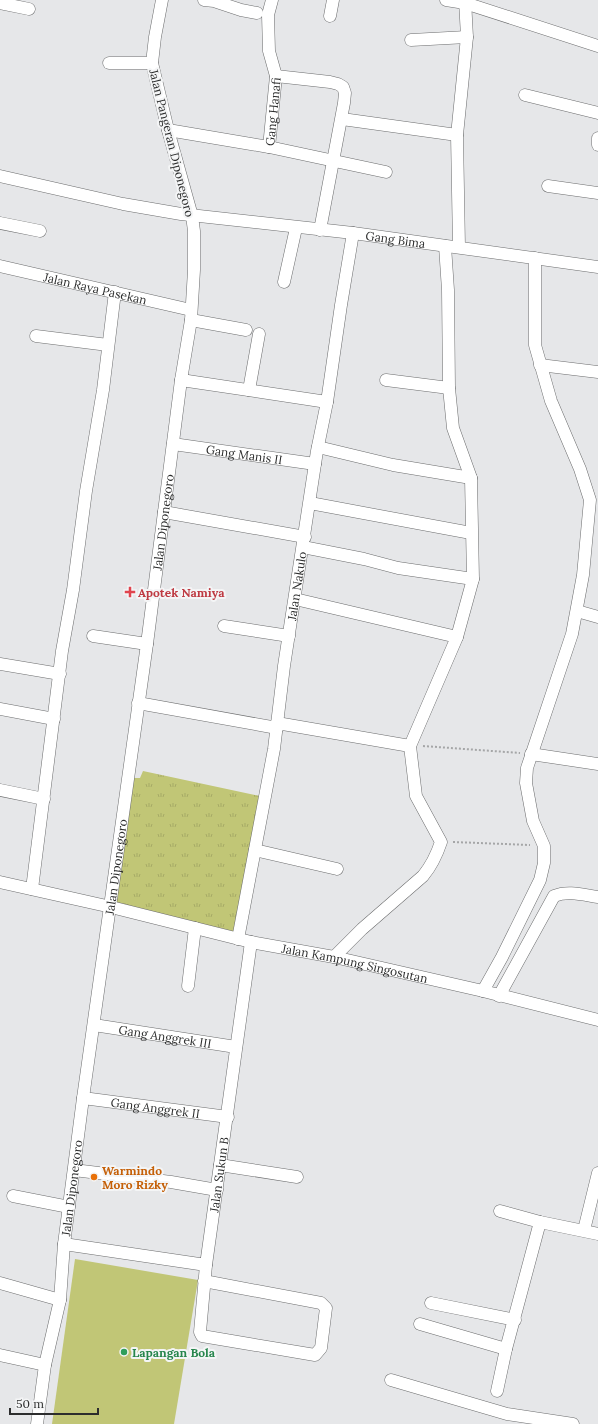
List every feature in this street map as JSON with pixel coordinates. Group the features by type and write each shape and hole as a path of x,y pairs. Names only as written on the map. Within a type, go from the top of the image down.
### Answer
{"street":[{"name":"Jalan Pangeran Diponegoro","path":"162,0 152,63 168,130 192,216 194,231 194,270 191,315"},
{"path":"204,0 214,1 241,10 257,13"},
{"name":"Gang Hanafi","path":"168,130 270,146 276,76 269,51 268,15 272,0"},
{"path":"330,16 333,0"},
{"path":"446,0 465,2 598,46"},
{"path":"459,247 456,135 467,37 465,2"},
{"path":"0,3 29,9"},
{"path":"411,40 467,37"},
{"path":"109,63 152,63"},
{"path":"276,76 330,82 338,84 342,87 345,93 342,119 320,230"},
{"path":"524,94 598,113"},
{"path":"342,119 456,135"},
{"path":"598,138 598,145"},
{"path":"270,146 386,172"},
{"name":"Gang Bima","path":"0,176 123,204 192,216 353,233 598,267"},
{"path":"548,186 598,193"},
{"path":"0,223 40,231"},
{"path":"284,282 296,228"},
{"name":"Jalan Nakulo","path":"238,939 274,749 289,636 315,464 327,402 353,233"},
{"path":"334,957 362,929 423,876 430,868 441,842 416,796 410,746 457,637 473,579 470,478 453,428 449,388 448,290 445,246"},
{"path":"483,991 502,957 540,880 544,863 544,846 533,820 526,783 527,768 572,634 583,575 590,500 580,469 551,401 535,345 535,258"},
{"name":"Jalan Raya Pasekan","path":"0,266 115,292 246,330"},
{"path":"32,889 62,651 73,590 86,491 102,397 115,292"},
{"name":"Jalan Diponegoro","path":"37,1424 45,1365 60,1300 64,1244 83,1098 111,907 181,380 191,315"},
{"path":"249,390 259,334"},
{"path":"36,336 108,345"},
{"path":"540,365 598,372"},
{"path":"181,380 327,402"},
{"path":"386,380 449,388"},
{"name":"Gang Manis II","path":"173,444 315,464"},
{"path":"318,447 393,465 470,478"},
{"path":"310,502 471,533"},
{"path":"164,512 304,542 398,568 473,579"},
{"path":"295,599 457,637"},
{"path":"577,611 598,617"},
{"path":"224,626 289,636"},
{"path":"93,636 147,644"},
{"path":"0,664 60,674"},
{"path":"138,703 410,746"},
{"path":"0,709 54,720"},
{"path":"531,754 598,764"},
{"path":"0,790 44,798"},
{"path":"255,850 337,869"},
{"name":"Jalan Kampung Singosutan","path":"0,882 111,907 251,942 334,957 483,991 598,1020"},
{"path":"499,996 554,896 558,894 572,893 598,897"},
{"path":"188,986 194,928"},
{"name":"Jalan Sukun B","path":"204,1281 321,1302 326,1308 321,1348 315,1354 204,1337 200,1332 204,1281 206,1265 228,1117 251,942"},
{"name":"Gang Anggrek III","path":"94,1025 236,1047"},
{"name":"Gang Anggrek II","path":"83,1098 228,1117"},
{"path":"220,1165 297,1177"},
{"path":"74,1170 171,1182 217,1190"},
{"path":"584,1230 598,1172"},
{"path":"13,1196 69,1208"},
{"path":"500,1211 540,1222 598,1234"},
{"path":"497,1391 506,1349 540,1222"},
{"path":"64,1244 206,1265"},
{"path":"0,1283 60,1300"},
{"path":"430,1303 515,1320"},
{"path":"420,1324 506,1349"},
{"path":"0,1355 45,1365"},
{"path":"391,1380 506,1419 573,1424"}],"path":[{"path":"410,746 531,754"},
{"path":"441,842 544,846"}],"green space":[{"path":"143,771 260,796 235,933 115,905 132,778 140,778"},
{"name":"Lapangan Bola","path":"75,1259 198,1280 174,1424 52,1424"}],"place":[{"name":"Apotek Namiya","path":"130,592"},
{"name":"Warmindo Moro Rizky","path":"94,1177"},
{"name":"Lapangan Bola","path":"124,1352"}]}
